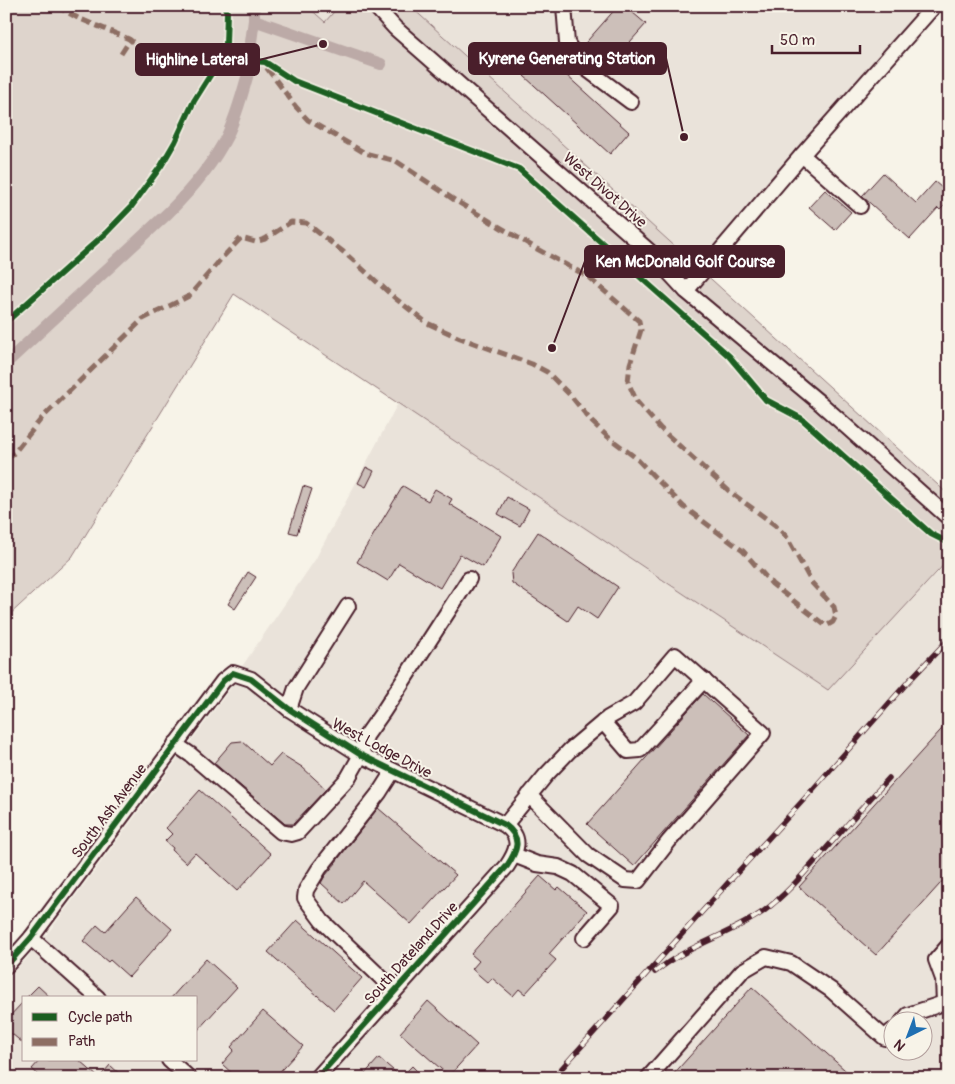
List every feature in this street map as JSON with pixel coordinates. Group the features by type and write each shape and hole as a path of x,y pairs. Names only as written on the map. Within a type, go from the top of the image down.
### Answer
{"street":[{"name":"West Divot Drive","path":"375,6 395,28 649,251 686,291 820,403 949,518"},
{"path":"564,6 566,43 580,64 631,102"},
{"path":"686,291 802,155 934,6"},
{"path":"802,155 860,206"},
{"path":"175,744 191,755 281,832 291,834 298,832 348,778 361,754 366,736 469,579"},
{"path":"288,709 296,688 348,606"},
{"path":"506,825 529,795 552,768 602,722 634,703 674,655 763,733 669,841 638,881 624,880 588,855 529,795"},
{"name":"West Lodge Drive","path":"234,673 252,679 288,709 361,754 506,825 512,830 516,848"},
{"name":"South Ash Avenue","path":"6,966 31,938 223,681 234,673"},
{"path":"602,722 628,751 640,750 704,680"},
{"path":"393,770 379,793 319,869 306,890 305,898 322,922 394,990"},
{"path":"516,848 536,864 558,867 573,874 612,906 584,938"},
{"name":"South Dateland Drive","path":"317,1078 507,866 516,848"},
{"path":"31,938 96,996"},
{"path":"922,1012 946,1005 943,979 936,960 949,945"},
{"path":"648,1078 742,971 766,958 791,963 831,990 882,1035"},
{"path":"171,1062 189,1078"}],"shaded area":[{"path":"6,6 307,6 325,22 339,6 410,6 949,495 949,559 828,690 234,294 72,557 6,618"},
{"path":"307,6 339,6 325,22"},
{"path":"410,6 927,6 699,268"},
{"path":"398,403 826,689 949,562 949,1078 6,1078 6,980 54,925 230,689 243,665 315,560"}],"building":[{"path":"618,6 625,6 646,24 605,70 581,48"},
{"path":"544,55 629,132 610,154 524,76"},
{"path":"883,173 916,203 935,182 949,194 949,201 940,210 938,208 910,239 862,196"},
{"path":"825,190 851,212 835,230 809,207"},
{"path":"366,467 374,471 366,487 358,483"},
{"path":"303,486 312,489 297,534 289,532"},
{"path":"403,486 428,501 435,489 452,499 449,504 501,536 483,567 460,554 440,588 399,563 388,581 357,562"},
{"path":"507,497 529,509 520,526 498,514"},
{"path":"538,532 618,587 597,619 578,606 568,621 512,583 511,573"},
{"path":"248,572 256,577 235,609 228,604"},
{"path":"703,694 749,735 634,866 587,824"},
{"path":"949,721 949,874 876,955 799,887"},
{"path":"242,741 270,766 281,754 302,767 326,789 293,824 285,824 214,763 232,742"},
{"path":"200,790 271,854 237,891 195,853 186,863 165,841 172,834 166,828"},
{"path":"378,808 456,875 411,924 363,881 344,904 321,883"},
{"path":"540,876 556,890 559,887 587,911 549,954 556,960 525,994 519,989 513,996 492,978 488,983 472,969 479,961 471,954"},
{"path":"136,897 172,929 129,977 110,960 108,962 83,941 97,925 105,932"},
{"path":"297,920 362,978 334,1010 268,952"},
{"path":"206,959 237,987 198,1030 198,996 173,996"},
{"path":"38,986 49,996 28,996"},
{"path":"752,987 854,1078 670,1078"},
{"path":"428,1001 477,1045 449,1076 400,1033"},
{"path":"22,1003 22,1042 6,1029 6,1020"},
{"path":"263,1011 303,1046 274,1078 237,1078 222,1064 234,1050 231,1047"},
{"path":"379,1058 401,1077 412,1066 424,1078 361,1078"},
{"path":"38,1062 81,1062 99,1078 42,1078 32,1069"},
{"path":"110,1065 124,1078 99,1078"}],"waterway":[{"path":"250,49 254,6"},
{"path":"254,20 381,64"},
{"path":"6,363 168,213 200,177 215,157 227,136 250,66"}],"railway":[{"path":"553,1078 907,683 949,639"},
{"path":"655,972 681,954 737,927 764,911 788,890 889,778"}],"marked path":[{"path":"56,6 78,18 129,39 146,53 162,61 179,63 224,60"},
{"path":"121,54 130,40"},
{"path":"6,459 14,453 42,418 143,319 189,296 241,238 255,242 265,239 291,222 306,223 346,254 396,299 427,323 460,338 532,364 547,372 571,396 592,422 635,457 684,507 743,551 772,584 826,626 833,622 836,616 834,607 812,583 786,536 775,525 729,491 660,428 637,402 628,382 630,364 641,330 639,321 587,276 456,201 396,161 365,153 308,120 266,67"}],"cycle path":[{"path":"6,322 106,233 131,207 161,166 175,142 194,101 222,59 226,44 227,12 224,6"},
{"path":"222,59 265,62 294,81 519,169 729,356 766,400 802,419 931,534 949,543"},
{"path":"6,966 31,938 223,681 233,673 251,679 289,709 361,755 505,825 511,830 516,840 516,850 507,866 317,1078"}],"place":[{"name":"Highline Lateral","path":"323,44"},
{"name":"Kyrene Generating Station","path":"684,137"},
{"name":"Ken McDonald Golf Course","path":"552,348"}]}
